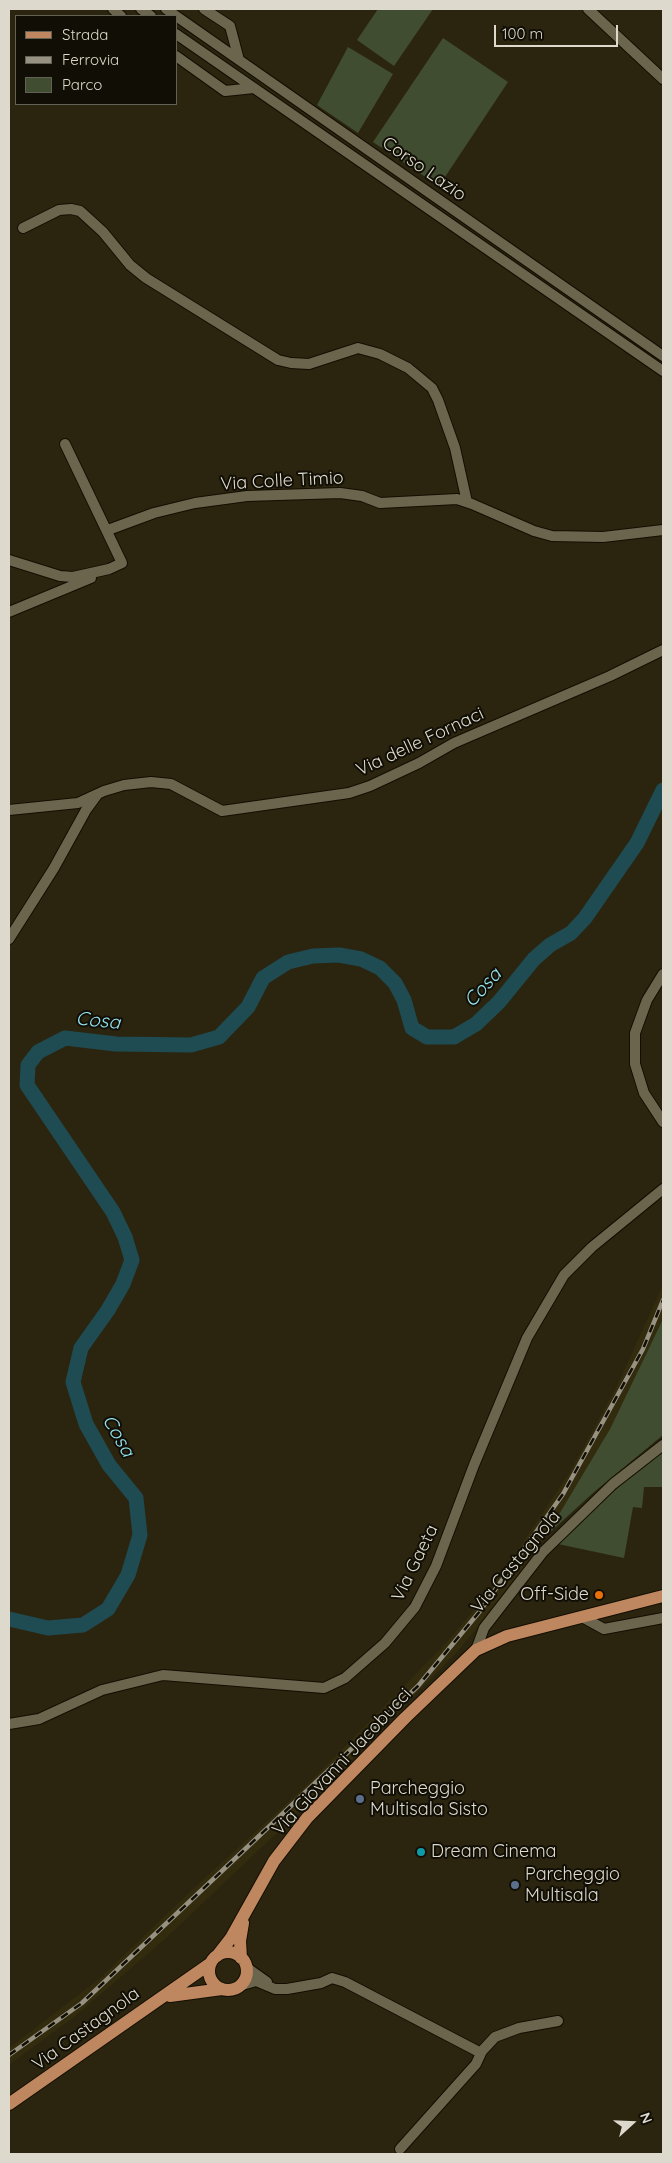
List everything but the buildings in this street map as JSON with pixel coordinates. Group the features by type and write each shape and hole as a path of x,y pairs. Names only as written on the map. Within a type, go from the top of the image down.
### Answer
{"main road":[{"path":"476,1650 507,1636 584,1618 663,1596"},
{"name":"Via Giovanni Jacobucci","path":"247,1908 274,1861 307,1818 372,1751 476,1650"},
{"path":"222,1989 211,1979 214,1960 231,1938 247,1908"},
{"path":"158,1999 183,1992 228,1990 239,1986 245,1977 240,1941 247,1908"},
{"path":"214,1960 232,1953 243,1962"},
{"name":"Via Castagnola","path":"9,2104 214,1960"}],"street":[{"path":"204,9 230,26 239,60"},
{"path":"588,9 663,79"},
{"name":"Corso Lazio","path":"178,17 663,356"},
{"name":"Corso Lazio","path":"178,35 663,371"},
{"path":"178,57 225,91 254,88"},
{"path":"23,228 59,210 71,209 80,211 103,232 130,265 146,278 278,360 309,364 358,348 380,354 408,368 432,388 438,400 455,448 467,502"},
{"path":"9,560 60,576 73,577 96,573 122,563 108,530 65,444"},
{"name":"Via Colle Timio","path":"108,530 146,516 195,503 247,496 340,492 362,496 380,503 457,499 534,531 552,536 603,537 663,530"},
{"path":"9,612 90,579 96,573"},
{"name":"Via delle Fornaci","path":"9,810 78,803 99,793 124,785 151,782 171,784 222,811 349,793 370,786 456,742 610,676 663,650"},
{"path":"9,939 50,875 86,810 99,793"},
{"path":"663,974 647,1000 635,1033 635,1064 644,1093 663,1122"},
{"name":"Via Gaeta","path":"9,1724 38,1719 102,1690 163,1675 324,1688 345,1678 385,1643 415,1607 436,1566 474,1465 527,1338 564,1275 592,1247 663,1189"},
{"name":"Via Castagnola","path":"476,1650 484,1628 542,1552 613,1484 663,1446"},
{"path":"584,1618 604,1629 663,1618"},
{"path":"243,1962 264,1980 287,1989"},
{"path":"239,1986 256,1981 275,1989 287,1989 321,1983 332,1978 345,1982 481,2053"},
{"path":"400,2149 476,2064 481,2053 495,2037 506,2032 547,2021 558,2021"}],"shaded area":[{"path":"663,1285 663,1319 610,1429 546,1536 504,1595 457,1652 320,1792 164,1940 74,2017 9,2065 9,2048 99,1979 195,1887 310,1782 446,1643 493,1587 570,1472 616,1388"}],"green space":[{"path":"378,9 433,9 394,66 357,40"},
{"path":"443,38 508,82 439,186 373,142"},
{"path":"348,47 393,74 358,133 317,105"},
{"path":"663,1319 663,1435 594,1492 546,1536 610,1429"},
{"path":"663,1452 663,1487 644,1487 642,1508 633,1507 624,1558 558,1544 610,1494"}],"waterway":[{"name":"Cosa","path":"9,1619 48,1628 83,1625 108,1609 128,1575 140,1535 136,1498 109,1465 86,1424 73,1382 81,1348 108,1310 123,1284 132,1260 125,1237 113,1212 27,1085 28,1065 38,1052 65,1038 116,1044 191,1045 219,1037 248,1007 263,978 288,962 313,956 339,955 361,959 380,968 395,983 404,1000 412,1028 427,1037 454,1037 476,1024 499,1002 534,959 550,945 571,933 585,918 637,843 663,790"}],"railway":[{"path":"9,2055 82,2003 418,1686 480,1611 563,1494 643,1349 663,1300"}],"place":[{"name":"Off-Side","path":"599,1595"},
{"name":"Parcheggio Multisala Sisto","path":"360,1799"},
{"name":"Dream Cinema","path":"421,1852"},
{"name":"Parcheggio Multisala","path":"515,1885"}]}
